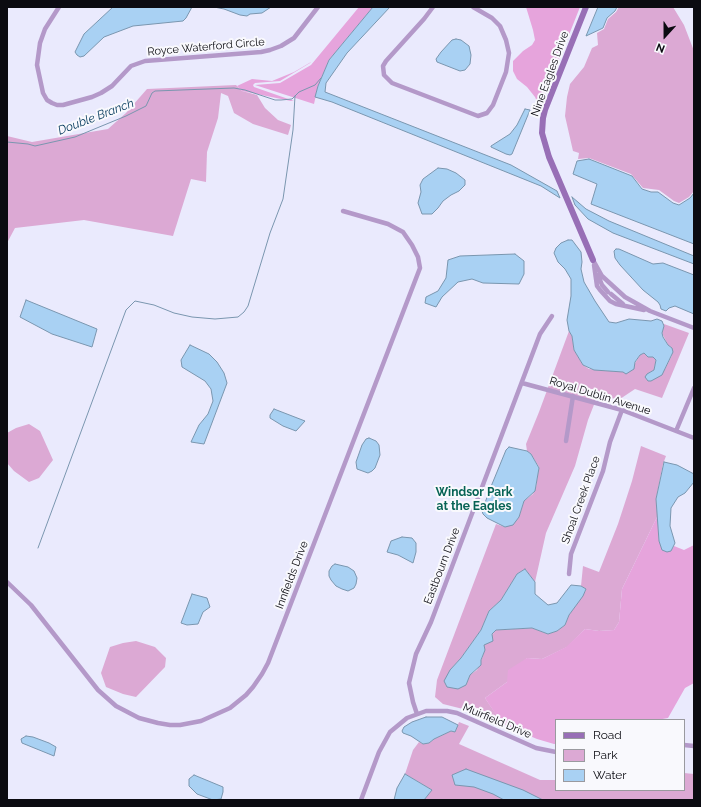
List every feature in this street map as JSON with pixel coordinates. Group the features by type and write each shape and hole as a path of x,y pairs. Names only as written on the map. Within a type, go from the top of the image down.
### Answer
{"street":[{"name":"Royce Waterford Circle","path":"59,7 45,29 40,43 37,65 43,93 48,100 57,105 63,105 101,93 112,86 131,66 145,61 270,50 281,46 294,38 318,7"},
{"path":"433,7 386,61 383,66 384,75 392,83 478,116 487,113 493,105 506,72 509,53 506,40 500,26 492,18 473,7"},
{"name":"Nine Eagles Drive","path":"586,7 544,114 542,133 548,157 593,260 602,276 619,294 650,311 694,328"},
{"name":"Innfields Drive","path":"7,582 30,605 98,690 116,706 139,718 158,723 180,725 201,721 230,708 249,691 258,681 266,667 420,268 418,257 403,232 388,224 343,211"},
{"name":"Nine Eagles Drive","path":"593,260 602,285 619,302 628,307"},
{"name":"Nine Eagles Drive","path":"593,260 597,286 610,301 616,304 650,311"},
{"name":"Eastbourn Drive","path":"417,714 409,683 416,654 431,622 540,334 552,316"},
{"name":"Royal Dublin Avenue","path":"522,383 622,410 694,438"},
{"path":"676,431 694,388"},
{"path":"566,441 574,396"},
{"name":"Shoal Creek Place","path":"569,574 571,554 603,471 610,442 622,410"},
{"name":"Muirfield Drive","path":"361,800 384,741 398,724 406,718 417,714 437,710 457,713 536,748 555,752"}],"green space":[{"path":"619,7 673,7 684,25 694,51 694,191 689,197 679,203 659,190 643,188 631,174 589,158 578,159 579,153 573,151 565,116 570,84 584,67 592,48 598,45 597,33 604,29 608,19"},
{"path":"236,85 242,91 257,95 265,108 278,120 291,125 288,135 253,124 234,113 228,96 221,93 218,118 207,152 206,182 191,179 173,236 84,220 15,228 7,243 7,136 32,142 108,129 126,113 147,89"},
{"path":"664,324 689,333 662,398 635,389 620,399 597,397 588,420 575,466 546,533 535,582 525,569 517,574 501,600 489,611 481,630 461,658 450,670 466,685 470,675 477,670 483,656 484,645 496,630 532,628 548,634 557,631 565,625 569,615 586,590 581,586 583,566 599,572 618,524 632,481 641,446 666,456 656,499 658,515 622,589 619,622 614,630 599,631 585,629 567,647 542,659 527,658 507,682 485,698 500,720 443,704 435,697 437,680 496,524 505,527 519,517 524,501 533,494 536,487 539,467 531,454 527,451 526,444 569,331 572,336 574,350 583,365 589,369 623,372 634,365 640,355 644,353 648,357 653,357 656,360 654,370 649,373 665,369 672,355 672,348 668,345 662,333"},
{"path":"29,424 40,431 53,460 39,478 29,482 14,471 7,463 7,433 16,428"},
{"path":"136,641 155,647 166,658 165,667 136,697 123,694 106,687 101,673 110,647"},
{"path":"459,722 469,726 459,744 540,780 555,780 555,791 685,791 685,773 694,774 694,800 424,800 432,790 405,774 413,750 419,742 423,744 429,743 451,731 455,732"}],"shaded area":[{"path":"359,7 373,7 329,60 318,86 314,104 255,85 280,83 311,65"},
{"path":"526,7 580,7 540,108 535,97 527,87 517,79 513,71 513,61 523,51 532,45 535,40"},
{"path":"311,62 280,81 255,83 253,85 254,87 294,101 242,91 237,86 252,79 272,81 294,72"},
{"path":"658,515 659,541 671,551 674,546 684,550 694,545 694,683 685,688 668,718 555,719 555,744 537,739 502,724 485,698 507,682 508,670 527,658 542,659 566,647 585,629 599,631 614,630 619,622 622,589"}],"water":[{"path":"113,7 192,7 183,21 133,26 104,37 84,56 80,57 77,55 75,52 84,34"},
{"path":"214,7 271,7 262,13 250,14 247,16"},
{"path":"373,7 390,7 347,53 326,83 325,92 511,165 557,191 560,198 541,186 332,102 315,97 329,60"},
{"path":"598,7 617,7 615,11 607,18 603,28 586,36"},
{"path":"452,40 461,40 469,46 471,55 470,64 465,70 460,71 437,62 436,59"},
{"path":"525,109 530,110 512,154 506,154 491,147 510,134 517,125"},
{"path":"589,159 632,176 642,189 651,192 658,192 673,203 679,205 690,198 694,193 694,244 591,204 597,184 573,174 577,161"},
{"path":"438,168 447,169 456,173 465,180 465,185 459,191 443,201 432,214 422,214 418,203 421,192 420,185 423,179"},
{"path":"572,197 586,209 609,221 694,256 694,264 613,233 588,219 575,205"},
{"path":"572,240 581,252 581,269 584,282 609,322 616,323 629,319 651,321 657,319 662,321 664,326 662,333 663,337 672,348 673,352 662,375 648,381 645,377 654,370 656,360 653,357 648,357 644,353 640,355 635,362 634,369 626,374 623,372 594,370 583,365 574,350 572,336 569,331 567,320 571,296 571,279 565,269 558,262 554,253 556,248 561,243"},
{"path":"616,249 653,264 663,263 694,275 694,314 675,306 666,311 661,309 658,302 643,290 620,265 615,258 614,251"},
{"path":"515,254 524,261 524,274 519,284 483,283 472,279 458,282 442,297 436,307 425,303 426,297 438,291 446,278 448,260 460,256"},
{"path":"26,300 97,329 92,347 52,334 20,317"},
{"path":"190,345 209,354 217,362 224,373 227,383 204,444 191,442 199,425 208,414 213,401 211,389 205,381 182,367 181,360"},
{"path":"274,409 305,421 296,431 283,426 270,418 270,415"},
{"path":"369,438 376,441 379,445 380,455 375,468 368,473 357,469 356,462 362,445 366,439"},
{"path":"509,447 527,451 531,454 539,468 535,491 524,501 519,517 513,525 505,527 487,518 482,511 506,450"},
{"path":"664,462 677,465 694,474 694,482 685,493 678,497 671,508 670,526 675,543 671,551 667,552 662,550 659,541 656,499"},
{"path":"402,537 412,538 416,543 416,552 413,563 398,555 387,552 391,541"},
{"path":"335,564 348,567 354,571 357,578 354,588 348,591 342,589 336,586 331,580 329,571"},
{"path":"525,569 535,582 535,594 548,605 557,603 571,585 581,586 586,589 583,596 569,615 565,625 557,631 548,634 532,628 496,630 492,634 493,641 484,645 485,650 481,660 481,665 470,675 466,685 458,689 447,687 444,681 450,670 461,658 481,630 489,611 501,600 517,574"},
{"path":"192,594 207,598 210,607 203,612 198,624 187,625 181,623"},
{"path":"426,717 442,717 458,725 455,732 451,731 429,743 423,744 411,736 403,733 402,731 404,727 412,722"},
{"path":"26,736 33,737 56,747 54,756 22,743 21,739"},
{"path":"466,769 523,790 543,800 504,800 474,787 455,785 452,775"},
{"path":"405,774 432,790 424,800 394,800 397,788"},
{"path":"194,775 223,787 221,799 213,800 197,794 189,786 189,779"}],"waterway":[{"name":"Double Branch","path":"7,142 35,146 75,137 146,106 152,93 155,91 234,88 275,100 281,100 292,99 299,92 315,85 321,78"},
{"path":"38,548 126,310 135,301 154,305 174,313 192,317 215,319 238,317 248,306 270,233 283,199 293,130 295,96"}],"district":[{"name":"Windsor Park at the Eagles","path":"474,499"}]}
